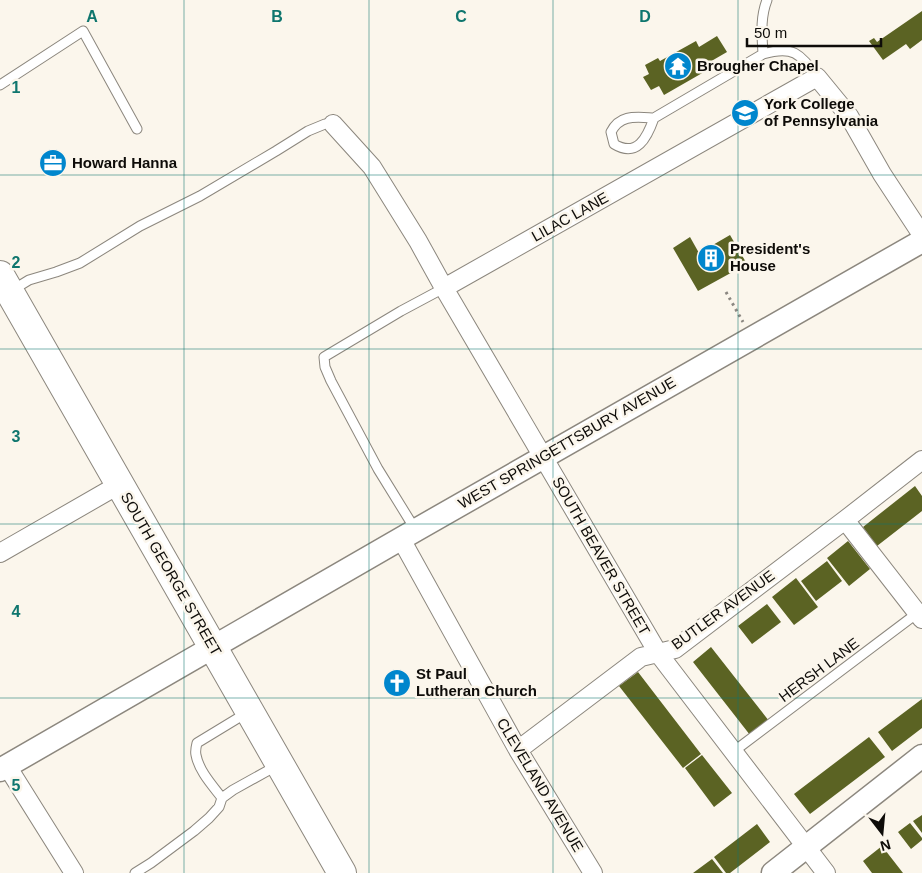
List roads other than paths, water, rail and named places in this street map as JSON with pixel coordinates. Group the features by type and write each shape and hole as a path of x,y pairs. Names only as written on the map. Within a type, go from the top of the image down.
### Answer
{"main road":[{"name":"SOUTH GEORGE STREET","path":"5,283 342,873"}],"street":[{"path":"817,77 848,116 882,174 922,235"},
{"name":"LILAC LANE","path":"444,288 817,77"},
{"name":"SOUTH BEAVER STREET","path":"333,124 372,167 418,241 658,653 826,873"},
{"name":"WEST SPRINGETTSBURY AVENUE","path":"4,768 544,456 922,241"},
{"name":"BUTLER AVENUE","path":"518,750 639,658 675,648 922,460"},
{"path":"0,554 120,484"},
{"path":"845,520 920,614"},
{"name":"CLEVELAND AVENUE","path":"409,534 518,750 593,873"},
{"path":"773,873 922,756"},
{"path":"4,768 74,873"}],"lane":[{"path":"764,54 761,28 762,15 767,0"},
{"path":"0,86 83,31 137,130"},
{"path":"654,118 650,131 642,143 631,150 622,149 614,144 611,132 614,126 622,119 635,117 654,118 764,54 778,50 790,51 800,56 817,77"},
{"path":"5,283 29,280 80,262 140,226 200,196 308,131 325,124 333,124"},
{"name":"LILAC LANE","path":"324,357 400,311 444,288"},
{"name":"CLEVELAND AVENUE","path":"324,357 325,367 331,381 378,469 409,534"},
{"name":"HERSH LANE","path":"733,752 920,614"},
{"path":"222,798 200,767 195,753 197,743 250,711"},
{"path":"135,873 210,818 219,807 222,798 232,790 280,764"}],"place":[{"name":"Brougher Chapel","path":"678,66"},
{"name":"York College of Pennsylvania","path":"745,113"},
{"name":"Howard Hanna","path":"53,163"},
{"name":"President's House","path":"711,258"},
{"name":"St Paul Lutheran Church","path":"397,683"}]}
